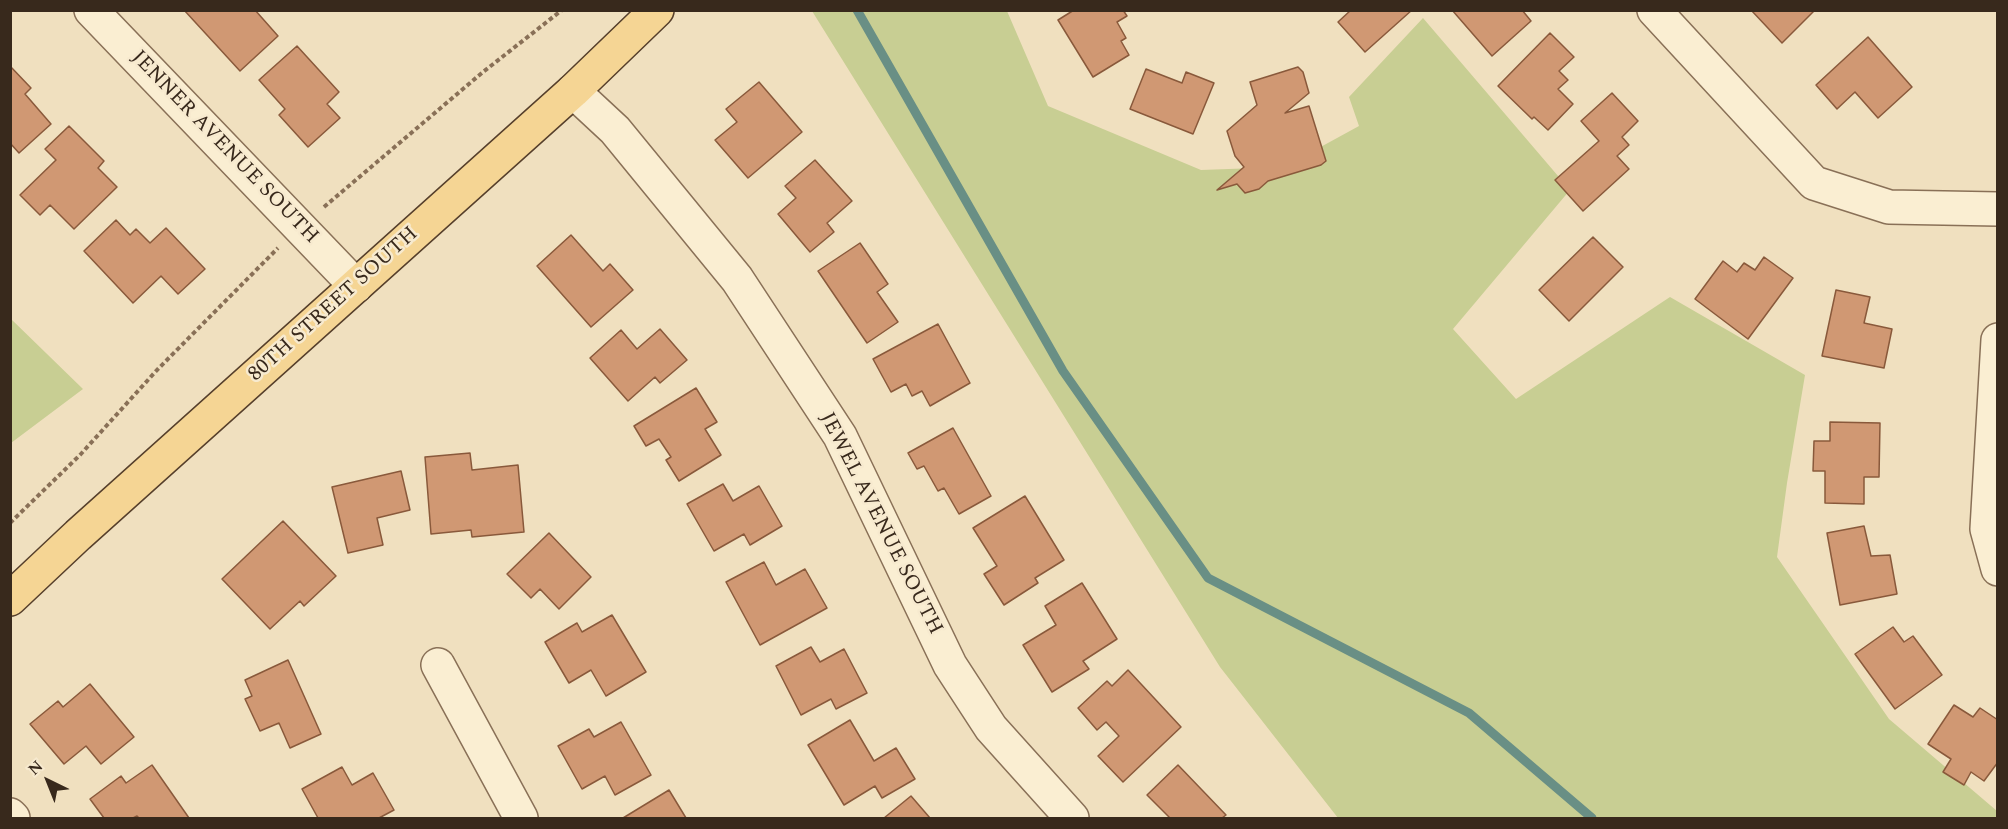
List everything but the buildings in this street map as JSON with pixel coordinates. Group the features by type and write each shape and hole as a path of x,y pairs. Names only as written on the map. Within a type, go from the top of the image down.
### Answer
{"main road":[{"name":"80TH STREET SOUTH","path":"10,599 78,535 573,91 657,10"}],"street":[{"name":"JENNER AVENUE SOUTH","path":"91,10 356,286"},
{"path":"1653,10 1814,183 1889,207 1998,209"},
{"name":"JEWEL AVENUE SOUTH","path":"573,91 615,130 737,279 840,436 950,665 991,728 1072,819"},
{"path":"1998,340 1987,529 1998,569"},
{"path":"438,664 521,819"}],"path":[{"path":"10,523 80,455 207,318 300,227 483,72 562,10"}],"green space":[{"path":"812,11 1007,11 1048,106 1201,170 1284,167 1359,126 1349,97 1423,18 1570,190 1453,329 1516,399 1670,297 1805,375 1777,557 1889,719 1997,811 1997,818 1338,818 1220,667"},
{"path":"10,318 83,389 11,443 10,443"}],"waterway":[{"path":"857,10 1063,371 1208,578 1469,713 1592,818"}]}
